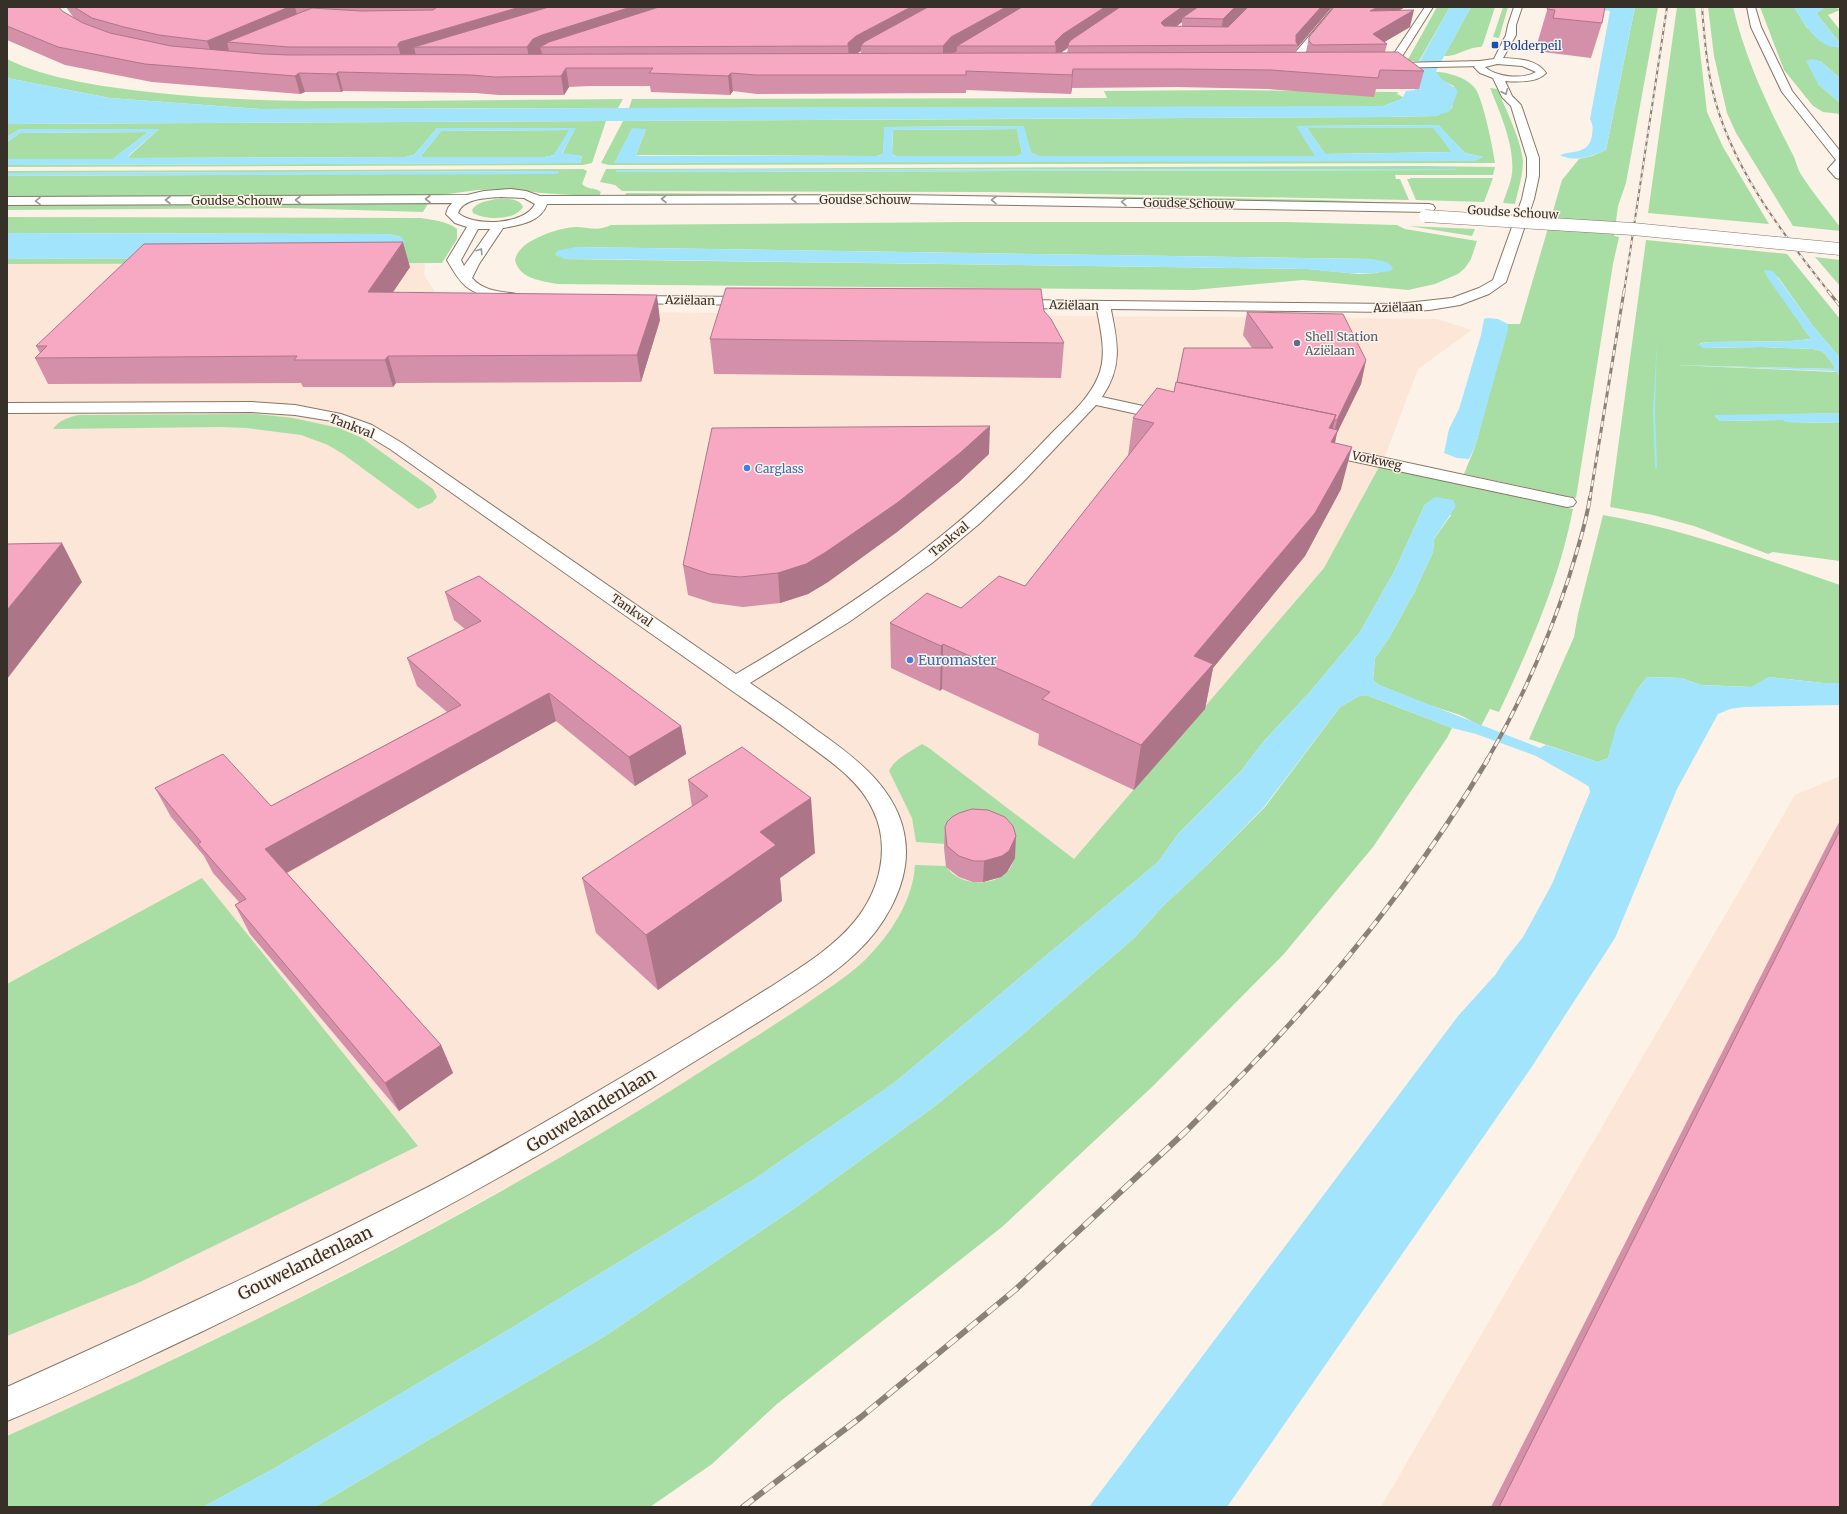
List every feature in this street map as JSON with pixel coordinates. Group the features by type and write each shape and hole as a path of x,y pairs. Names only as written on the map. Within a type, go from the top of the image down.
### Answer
{"street":[{"path":"1291,67 1310,67 1299,60 1299,54 1339,7"},
{"path":"1394,66 1396,58 1429,7"},
{"path":"1497,61 1511,35 1512,25 1518,7"},
{"path":"1751,7 1756,27 1787,92 1840,158"},
{"path":"1511,35 1522,63"},
{"path":"1378,66 1480,67 1497,61 1522,63 1533,66 1541,72 1520,93 1497,76 1480,67"},
{"name":"Aziëlaan","path":"1001,304 1397,308 1429,306 1455,302 1484,291 1499,282 1528,199 1533,176 1533,158 1520,93 1507,97 1497,76"},
{"path":"507,193 525,195 538,206 520,221 498,225 474,225 457,220 452,214 455,207 467,199 486,194 507,193"},
{"name":"Goudse Schouw","path":"7,201 467,199"},
{"name":"Goudse Schouw","path":"538,206 1316,213 1427,212 1566,215 1651,221 1840,241"},
{"name":"Goudse Schouw","path":"22,213 298,212"},
{"name":"Goudse Schouw","path":"1427,212 1669,231 1840,249"},
{"path":"436,215 452,214"},
{"path":"474,225 454,260 465,279 473,288 492,294 513,298 527,298"},
{"path":"465,279 472,264 498,225"},
{"name":"Aziëlaan","path":"614,300 764,301"},
{"name":"Tankval","path":"7,408 252,407 295,410 335,417 366,428 396,446 735,683 816,635 877,595 936,550 984,510 1042,454 1092,399 1106,377 1111,350 1102,305"},
{"path":"1092,399 1184,420"},
{"name":"Vorkweg","path":"1307,447 1342,453 1567,502"},
{"name":"Gouwelandenlaan","path":"7,1404 100,1362 411,1211 529,1146 770,1001 822,966 849,944 864,927 886,891 894,854 893,836 889,818 879,798 867,781 833,751 735,683"}],"shaded area":[{"path":"425,263 424,274 437,296 494,311 1437,319 1472,330 1418,369 1385,456 1361,503 1324,568 1074,859 540,1169 422,1234 269,1313 105,1392 7,1436 7,264"},
{"path":"1840,776 1840,1507 1381,1507 1795,795"}],"green space":[{"path":"1437,7 1450,7 1419,61 1407,61"},
{"path":"1471,7 1495,7 1483,44 1481,47 1472,48 1454,55 1444,56"},
{"path":"1503,7 1508,7 1499,38 1493,37"},
{"path":"1635,7 1658,7 1626,183 1618,206 1614,236 1619,237 1613,264 1576,498 1464,474 1475,447 1508,324 1520,324 1562,180 1579,159 1592,156 1606,150"},
{"path":"1677,7 1695,7 1707,112 1723,147 1769,224 1648,213"},
{"path":"1708,7 1733,7 1744,45 1774,118 1802,176 1840,227 1840,231 1793,226 1736,133 1727,113 1714,56"},
{"path":"1760,7 1794,7 1807,28 1840,47 1840,78 1820,61 1818,84 1840,103 1840,114 1823,112 1813,106 1784,70"},
{"path":"1821,7 1835,7 1840,10 1828,15 1840,30 1840,43 1816,13 1823,9"},
{"path":"7,59 40,72 95,85 212,98 338,101 623,99 618,108 260,109 110,98 7,78"},
{"path":"1436,72 1457,76 1472,84 1475,88 1484,113 1495,163 609,165 601,163 623,121 1436,116 1452,108 1454,86 1441,80","holes":["1438,125 1465,153 1483,157 615,163 646,129 636,155 877,156 883,154 885,127 1023,126 1031,153 1039,156 1316,156 1297,126"]},
{"path":"1490,88 1497,89 1513,125 1522,153 1522,172 1515,204 1503,203 1510,184 1512,173 1511,152 1506,130"},
{"path":"1231,90 1398,92 1397,94 1403,97 1402,99 1383,106 1366,107 629,108 632,99 1107,98 1104,91"},
{"path":"606,121 592,163 583,165 7,167 7,165 580,163 582,156 562,154 575,129 437,128 414,155 405,157 130,158 128,157 159,129 20,129 7,137 7,124"},
{"path":"1307,128 1434,128 1452,152 1325,154"},
{"path":"1017,129 1022,154 1017,156 896,156 892,154 893,130"},
{"path":"570,130 554,155 545,157 421,156 441,131"},
{"path":"148,132 113,159 7,159 7,142 20,133"},
{"path":"1495,167 1493,175 1395,175 1396,179 1400,179 1409,200 989,192 622,191 615,185 600,182 606,169","holes":["618,170 1457,170 616,172"]},
{"path":"583,169 587,171 582,184 586,187 596,189 601,192 599,196 577,197 574,195 508,189 478,190 433,196 7,198 7,176 559,173 557,171 7,173 7,171"},
{"path":"1493,178 1484,202 1416,200 1407,179"},
{"path":"626,193 1154,197 1322,200 1428,204 874,196 625,196"},
{"path":"496,199 515,200 523,207 514,215 500,218 485,217 473,213 472,210 477,205 482,202"},
{"path":"429,202 423,212 287,208 7,210 7,204"},
{"path":"7,217 421,218 440,221 453,226 457,229 457,239 442,263 7,264 7,259 374,257 401,237 389,234 7,233"},
{"path":"968,222 1286,222 1397,225 1405,229 1477,241 1471,259 1465,268 1458,274 1435,284 1408,290 1303,280 1194,290 558,284 532,278 521,271 517,266 515,260 519,251 525,245 539,237 564,228 578,227 598,229 611,225","holes":["576,247 1372,259 1378,273 1358,274 1308,269 565,259"]},
{"path":"1409,226 1475,229 1472,236"},
{"path":"1646,240 1787,254 1840,319 1840,358 1813,326 1778,277 1764,271 1811,339 1791,341 1700,343 1703,348 1762,347 1813,349 1821,351 1826,355 1834,366 1834,369 1674,365 1837,372 1840,376 1840,413 1715,416 1720,421 1784,420 1786,422 1840,423 1840,561 1773,552 1768,554 1694,526 1653,515 1610,507"},
{"path":"1815,257 1840,260 1840,286"},
{"path":"257,414 293,418 339,428 362,438 433,489 437,497 432,503 418,509 343,454 328,445 301,435 247,428 222,427 53,429 64,419 79,415"},
{"path":"1379,467 1573,509 1560,562 1552,587 1522,663 1499,712 1490,709 1481,726 1460,715 1429,705 1379,685 1373,680 1375,658 1389,638 1415,591 1433,552 1434,539 1451,515 1425,504 1395,570 1360,632 1309,693 1263,742 1241,771 1178,834 1158,862 894,1083 753,1180 498,1336 273,1469 203,1507 7,1507 7,1436 180,1356 351,1272 519,1181 602,1133 683,1083 803,1006 858,967 883,940 899,917 910,892 915,865 946,866 953,874 962,879 973,882 995,880 1004,874 1011,867 1014,856 946,844 916,842 912,818 889,771 895,762 922,744 1074,859 1324,568"},
{"path":"1603,515 1693,536 1840,585 1840,683 1823,683 1769,677 1752,687 1701,685 1681,678 1647,677 1637,690 1617,727 1608,758 1598,762 1529,739 1574,637 1578,614"},
{"path":"1359,696 1369,696 1452,728 1447,738 1373,847 1283,955 1152,1087 1002,1227 777,1404 712,1464 650,1507 315,1507 605,1336 795,1208 935,1106 1021,1036 1134,938 1164,905 1208,864 1265,807 1340,707"},
{"path":"202,878 418,1146 140,1282 7,1336 7,984"}],"water":[{"path":"1450,7 1471,7 1436,71 1444,81 1458,91 1450,111 1436,116 7,124 7,78 110,98 260,109 1383,106 1402,99 1406,91 1415,90 1413,73"},
{"path":"1583,7 1635,7 1606,150 1577,159 1560,155 1580,151 1588,146 1590,141 1592,135 1592,123 1590,119 1610,11"},
{"path":"1794,7 1821,7 1824,9 1816,13 1840,43 1840,47 1832,47 1818,40 1812,34"},
{"path":"1812,59 1820,61 1840,78 1840,103 1818,84 1806,61"},
{"path":"1438,125 1465,153 1483,157 1476,161 614,163 632,128 646,129 636,155 641,156 877,156 883,154 884,127 1024,126 1031,153 1039,156 1315,156 1296,126","holes":["1307,128 1433,128 1452,152 1325,154","1017,129 1022,154 1017,156 896,156 892,154 893,130"]},
{"path":"437,128 576,128 562,153 582,156 580,163 7,165 7,159 113,159 148,132 20,133 7,142 7,137 20,129 159,129 128,156 130,158 405,157 414,155","holes":["569,130 554,155 545,157 421,156 441,131"]},
{"path":"618,170 1457,170 616,172"},
{"path":"557,171 559,173 555,174 7,176 7,173"},
{"path":"7,233 389,234 401,237 405,242 403,247 374,257 7,259"},
{"path":"576,247 1372,259 1387,262 1393,267 1391,271 1360,273 1308,269 565,259 555,255 557,251"},
{"path":"1764,271 1773,271 1813,326 1840,358 1840,376 1837,372 1833,371 1674,365 1834,369 1834,366 1826,355 1821,351 1813,349 1762,347 1703,348 1698,344 1709,342 1791,341 1811,339 1769,280"},
{"path":"1484,319 1498,319 1508,324 1508,330 1475,447 1469,459 1457,458 1444,453 1449,429 1459,409 1481,335"},
{"path":"1657,342 1655,410 1657,468 1655,468 1653,410"},
{"path":"1840,413 1840,423 1786,422 1784,420 1720,421 1714,415"},
{"path":"1435,497 1453,500 1456,506 1434,539 1433,552 1415,591 1389,638 1375,658 1373,680 1379,685 1540,748 1546,745 1598,762 1608,758 1616,727 1637,690 1647,677 1681,678 1701,685 1751,687 1769,677 1823,683 1840,683 1840,705 1744,707 1730,709 1718,714 1677,789 1615,938 1531,1068 1227,1507 1089,1507 1458,1016 1496,974 1504,961 1523,937 1552,884 1590,792 1589,787 1585,784 1536,756 1476,734 1452,728 1369,696 1359,696 1340,707 1264,807 1208,864 1164,905 1134,938 1021,1036 935,1106 795,1208 605,1336 315,1507 203,1507 273,1469 498,1336 753,1180 894,1083 1158,862 1178,834 1241,771 1263,742 1309,693 1360,632 1395,570 1425,504"}],"building":[{"path":"7,7 59,7 62,11 83,23 110,33 171,46 263,54 1398,52 1424,71 1380,70 1378,78 1271,70 1179,69 1073,69 1072,75 966,71 966,75 756,75 731,73 728,76 649,73 653,68 566,68 561,76 495,77 471,75 338,72 336,74 299,73 295,76 145,64 58,47 7,26"},
{"path":"74,7 289,7 207,41 159,35 124,27 92,18"},
{"path":"437,7 520,7 400,42 398,47 289,47 227,42 312,8 361,11 433,10"},
{"path":"549,7 631,7 542,35 533,39 527,47 414,47"},
{"path":"659,7 911,7 856,36 848,43 848,46 540,47 549,42"},
{"path":"928,7 1006,7 951,37 943,46 861,46 864,42"},
{"path":"1022,7 1105,7 1063,34 1055,42 1056,46 957,46"},
{"path":"1120,7 1182,7 1161,23 1164,26 1228,27 1248,7 1321,7 1296,35 1296,42 1298,45 1069,46 1068,44 1071,40"},
{"path":"1198,7 1235,7 1223,19 1182,18"},
{"path":"1334,7 1378,7 1370,11 1414,10 1373,34 1387,44 1313,45 1309,41 1309,37"},
{"path":"1548,7 1605,7 1602,23 1553,18 1555,10 1547,9"},
{"path":"403,242 368,292 657,295 637,355 388,356 385,360 294,360 297,356 35,358 47,346 36,346 144,244"},
{"path":"726,288 1041,289 1044,311 1051,319 1064,343 710,339"},
{"path":"1247,312 1343,314 1366,360 1337,420 1334,420 1336,415 1177,382 1184,348 1273,348"},
{"path":"1176,382 1336,415 1329,428 1338,430 1331,442 1352,447 1315,513 1194,656 1213,664 1141,745 1042,699 1050,692 943,644 941,646 890,623 927,593 961,608 999,576 1025,586 1154,423 1133,418 1157,388 1174,392"},
{"path":"990,426 960,453 897,503 806,564 778,573 740,577 709,574 683,565 712,428"},
{"path":"62,543 7,610 7,544"},
{"path":"479,576 681,726 629,757 549,693 265,849 441,1045 385,1083 235,905 246,899 198,844 201,842 155,788 223,754 271,806 461,705 407,658 481,621 445,592"},
{"path":"742,747 811,798 760,832 776,845 646,935 582,878 708,796 688,780"},
{"path":"972,809 988,810 1005,817 1013,826 1016,836 1009,851 1002,856 984,861 974,861 959,856 947,846 945,827 947,822 959,813"},
{"path":"1840,830 1840,1507 1499,1507"}],"railway":[{"path":"1624,292 1667,7"},
{"path":"1702,7 1712,88 1720,116 1731,144 1744,170 1775,221 1829,292"},
{"path":"1590,498 1624,291"},
{"path":"1828,291 1840,306"},
{"path":"1487,760 1511,716 1543,648 1569,577 1586,518 1590,497"},
{"path":"1224,1093 1297,1016 1366,934 1399,892 1430,848 1488,759"},
{"path":"743,1507 861,1417 1015,1290 1185,1132 1224,1093"}],"place":[{"name":"Polderpeil","path":"1495,45"},
{"name":"Shell Station Aziëlaan","path":"1297,343"},
{"name":"Carglass","path":"747,468"},
{"name":"Euromaster","path":"910,660"}]}
